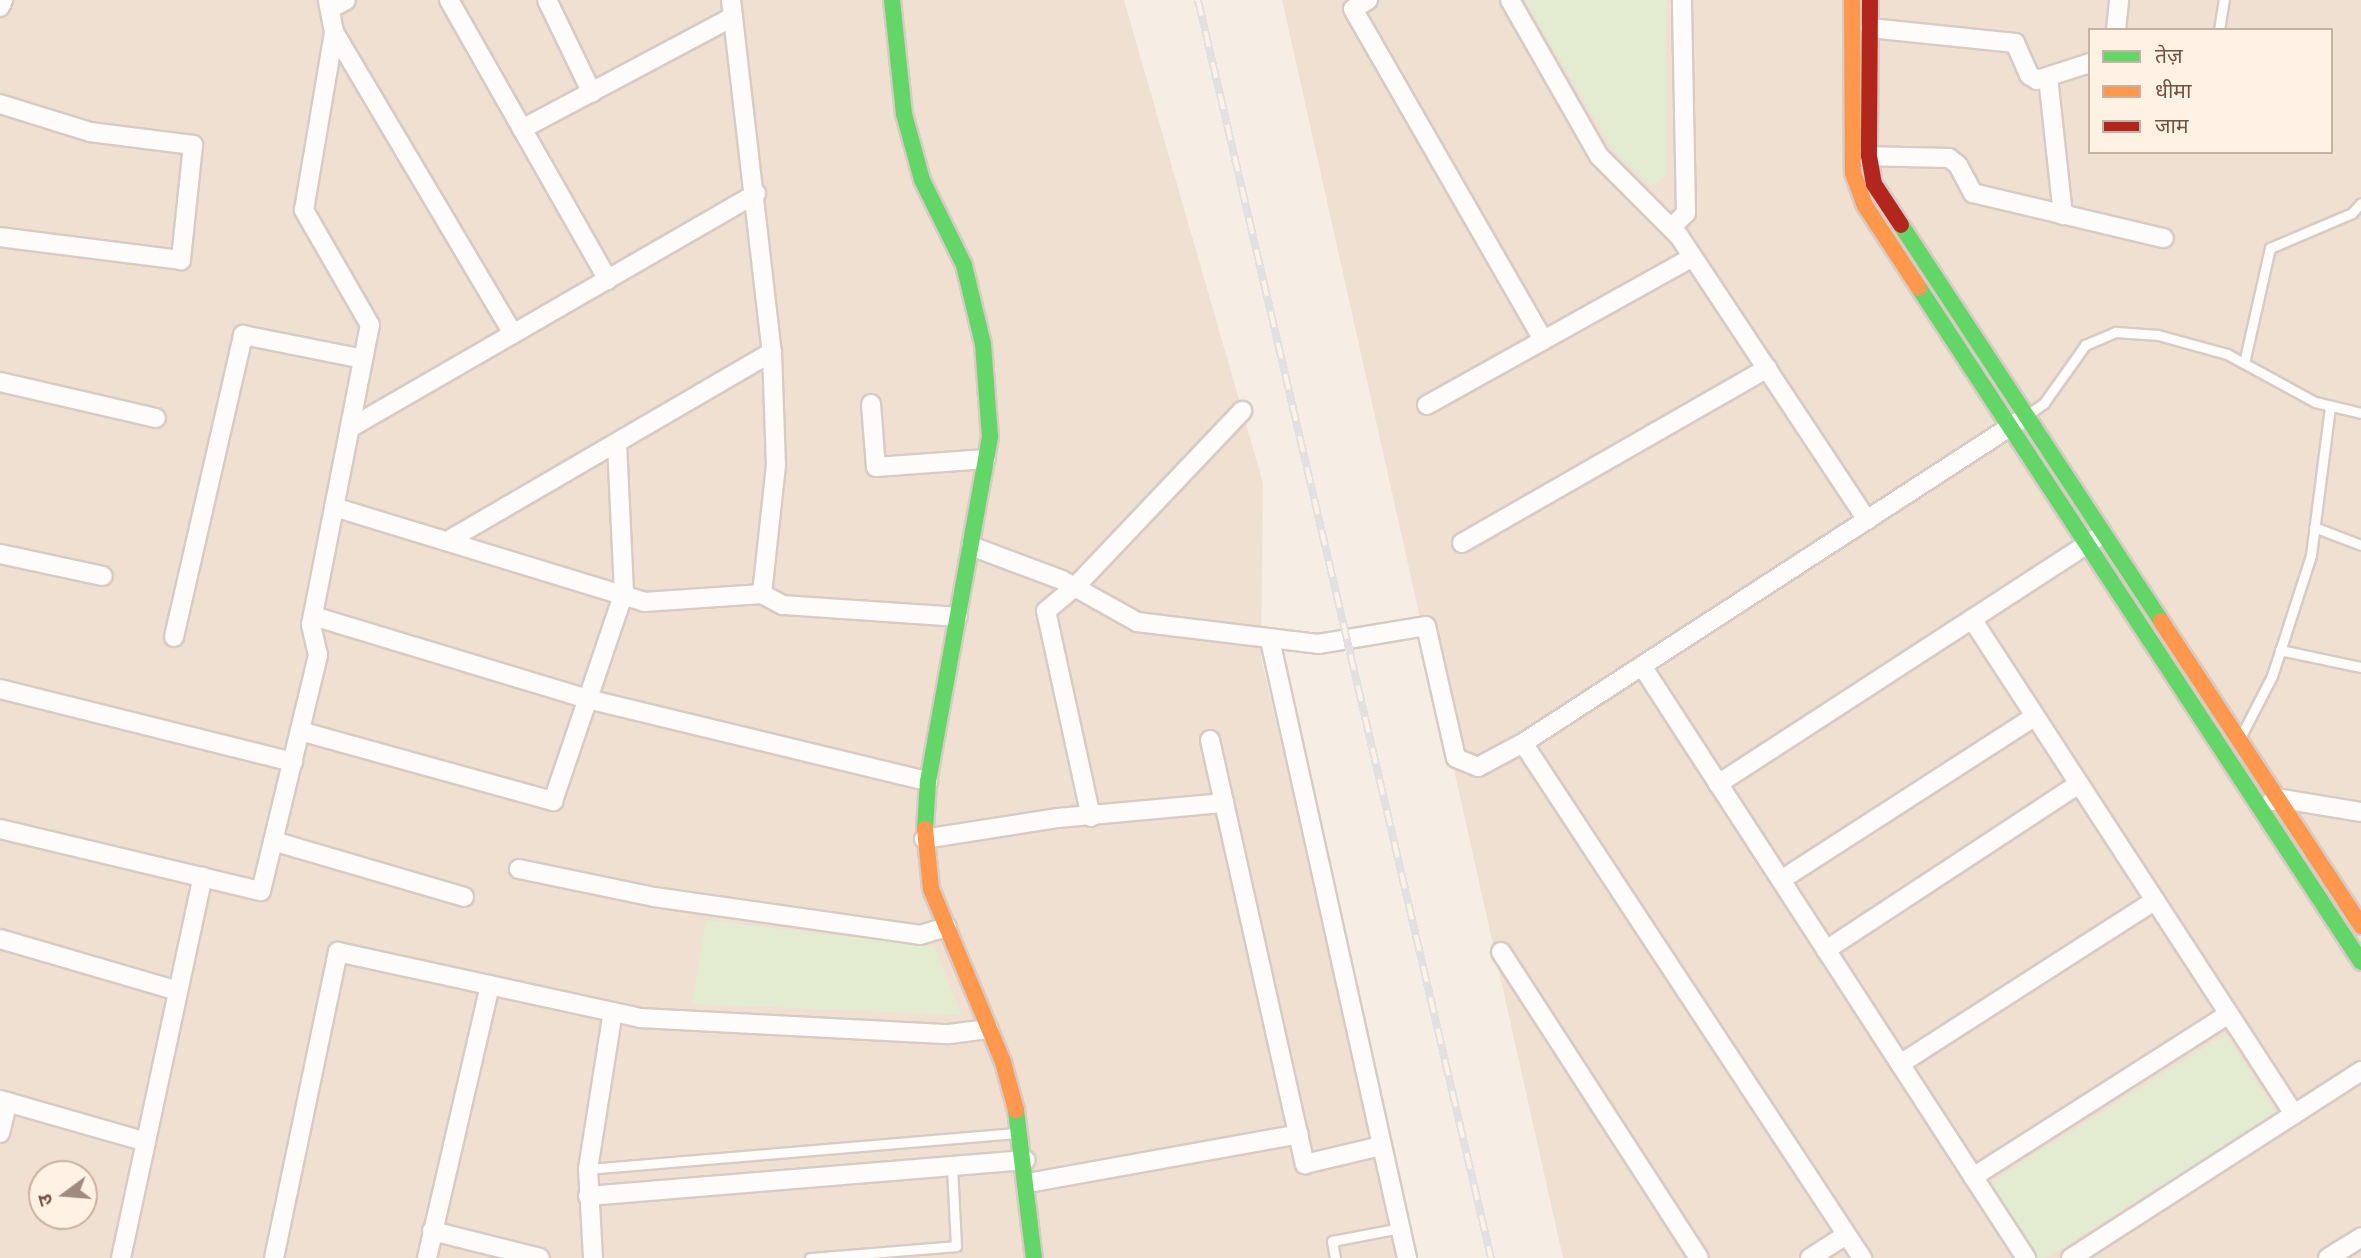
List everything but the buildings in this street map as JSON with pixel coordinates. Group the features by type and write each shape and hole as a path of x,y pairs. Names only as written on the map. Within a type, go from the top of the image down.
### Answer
{"street":[{"path":"0,7 3,0"},
{"path":"449,0 608,279"},
{"path":"547,0 591,93"},
{"path":"892,0 904,114 922,180 964,265 983,344 990,437 928,781 924,839 932,889 989,1029 1022,1133 1034,1258"},
{"path":"1368,0 1353,9 1543,340"},
{"path":"1510,0 1599,156 1671,228 1693,257 1867,520"},
{"path":"1671,228 1686,213 1682,0"},
{"path":"1852,0 1864,204 2361,962"},
{"path":"1870,0 1861,156 1874,184 2361,926"},
{"path":"2116,28 2119,0"},
{"path":"0,829 261,891 318,655 313,617 370,325 304,210 334,32 335,3"},
{"path":"522,129 591,93 732,9 756,194 772,352 776,466 762,594"},
{"path":"1870,28 2015,43 2029,75 2037,80 2088,64"},
{"path":"334,32 513,334"},
{"path":"2048,77 2063,215"},
{"path":"0,104 90,132 192,145 181,260 0,237"},
{"path":"1861,156 1949,158 1958,165 1973,193 2164,238"},
{"path":"350,428 756,194"},
{"path":"1427,405 1693,257"},
{"path":"174,637 243,335 363,359"},
{"path":"449,540 772,352"},
{"path":"1462,542 1767,368"},
{"path":"0,382 156,418"},
{"path":"871,404 876,467 986,459"},
{"path":"1091,817 1046,611 1075,587 1242,411"},
{"path":"971,546 1075,587 1137,622 1318,644 1426,626 1455,758 1478,767 1523,743 1642,667 2028,415"},
{"path":"300,731 553,802 624,592 617,443"},
{"path":"334,507 624,592 644,601 762,594 783,605 958,617"},
{"path":"1718,784 2104,533"},
{"path":"0,554 103,576"},
{"path":"313,617 588,699 928,781"},
{"path":"1972,619 2294,1114"},
{"path":"1270,640 1406,1258"},
{"path":"1642,667 2026,1258"},
{"path":"0,689 293,762"},
{"path":"1781,880 2035,716"},
{"path":"1210,740 1306,1164 1381,1146"},
{"path":"1523,743 1862,1258"},
{"path":"1826,950 2079,784"},
{"path":"2260,808 2277,798 2361,812"},
{"path":"924,839 1224,803"},
{"path":"273,841 464,897"},
{"path":"519,869 654,897 920,935 947,927"},
{"path":"121,1258 203,877"},
{"path":"1900,1064 2155,900"},
{"path":"0,939 178,991"},
{"path":"274,1258 338,952 640,1018 949,1034 989,1029"},
{"path":"1501,952 1699,1258"},
{"path":"427,1258 490,985"},
{"path":"593,1258 588,1169 612,1012"},
{"path":"1973,1177 2229,1014"},
{"path":"2071,1258 2361,1071"},
{"path":"0,1133 4,1101 146,1142"},
{"path":"1028,1183 1299,1134"},
{"path":"589,1196 1026,1160"},
{"path":"432,1231 540,1258"},
{"path":"1810,1258 1846,1234"},
{"path":"2328,1258 2360,1239"}],"lane":[{"path":"2218,28 2224,0"},
{"path":"2244,363 2270,248 2352,212 2361,203"},
{"path":"2028,415 2044,403 2085,345 2116,332 2158,335 2244,363 2330,406 2361,413"},
{"path":"2239,740 2280,650 2311,555 2330,406"},
{"path":"2314,527 2361,545"},
{"path":"2280,650 2361,667"},
{"path":"588,1169 1022,1133"},
{"path":"810,1258 956,1246 952,1166"},
{"path":"1335,1258 1332,1241 1400,1228"}],"shaded area":[{"path":"0,0 1124,0 1263,483 1261,657 1401,1258 0,1258"},
{"path":"1282,0 2361,0 2361,1258 1563,1258"}],"green space":[{"path":"1525,0 1666,0 1667,176 1650,186 1613,150"},
{"path":"706,920 935,947 961,1015 692,1004"},
{"path":"2226,1034 2276,1113 2046,1258 2036,1258 1989,1183"}],"railway":[{"path":"1198,0 1491,1258"}],"traffic: fast":[{"path":"892,0 904,114 922,180 964,265 983,344 990,437 928,781 925,829"},
{"path":"1901,225 2161,621"},
{"path":"1919,288 2361,962"},
{"path":"1016,1110 1034,1258"}],"traffic: slow":[{"path":"1852,0 1853,173 1864,204 1919,288"},
{"path":"2161,621 2361,926"},
{"path":"925,829 931,889 1003,1062 1016,1110"}],"traffic: jam":[{"path":"1870,0 1869,156 1874,184 1901,225"}]}
